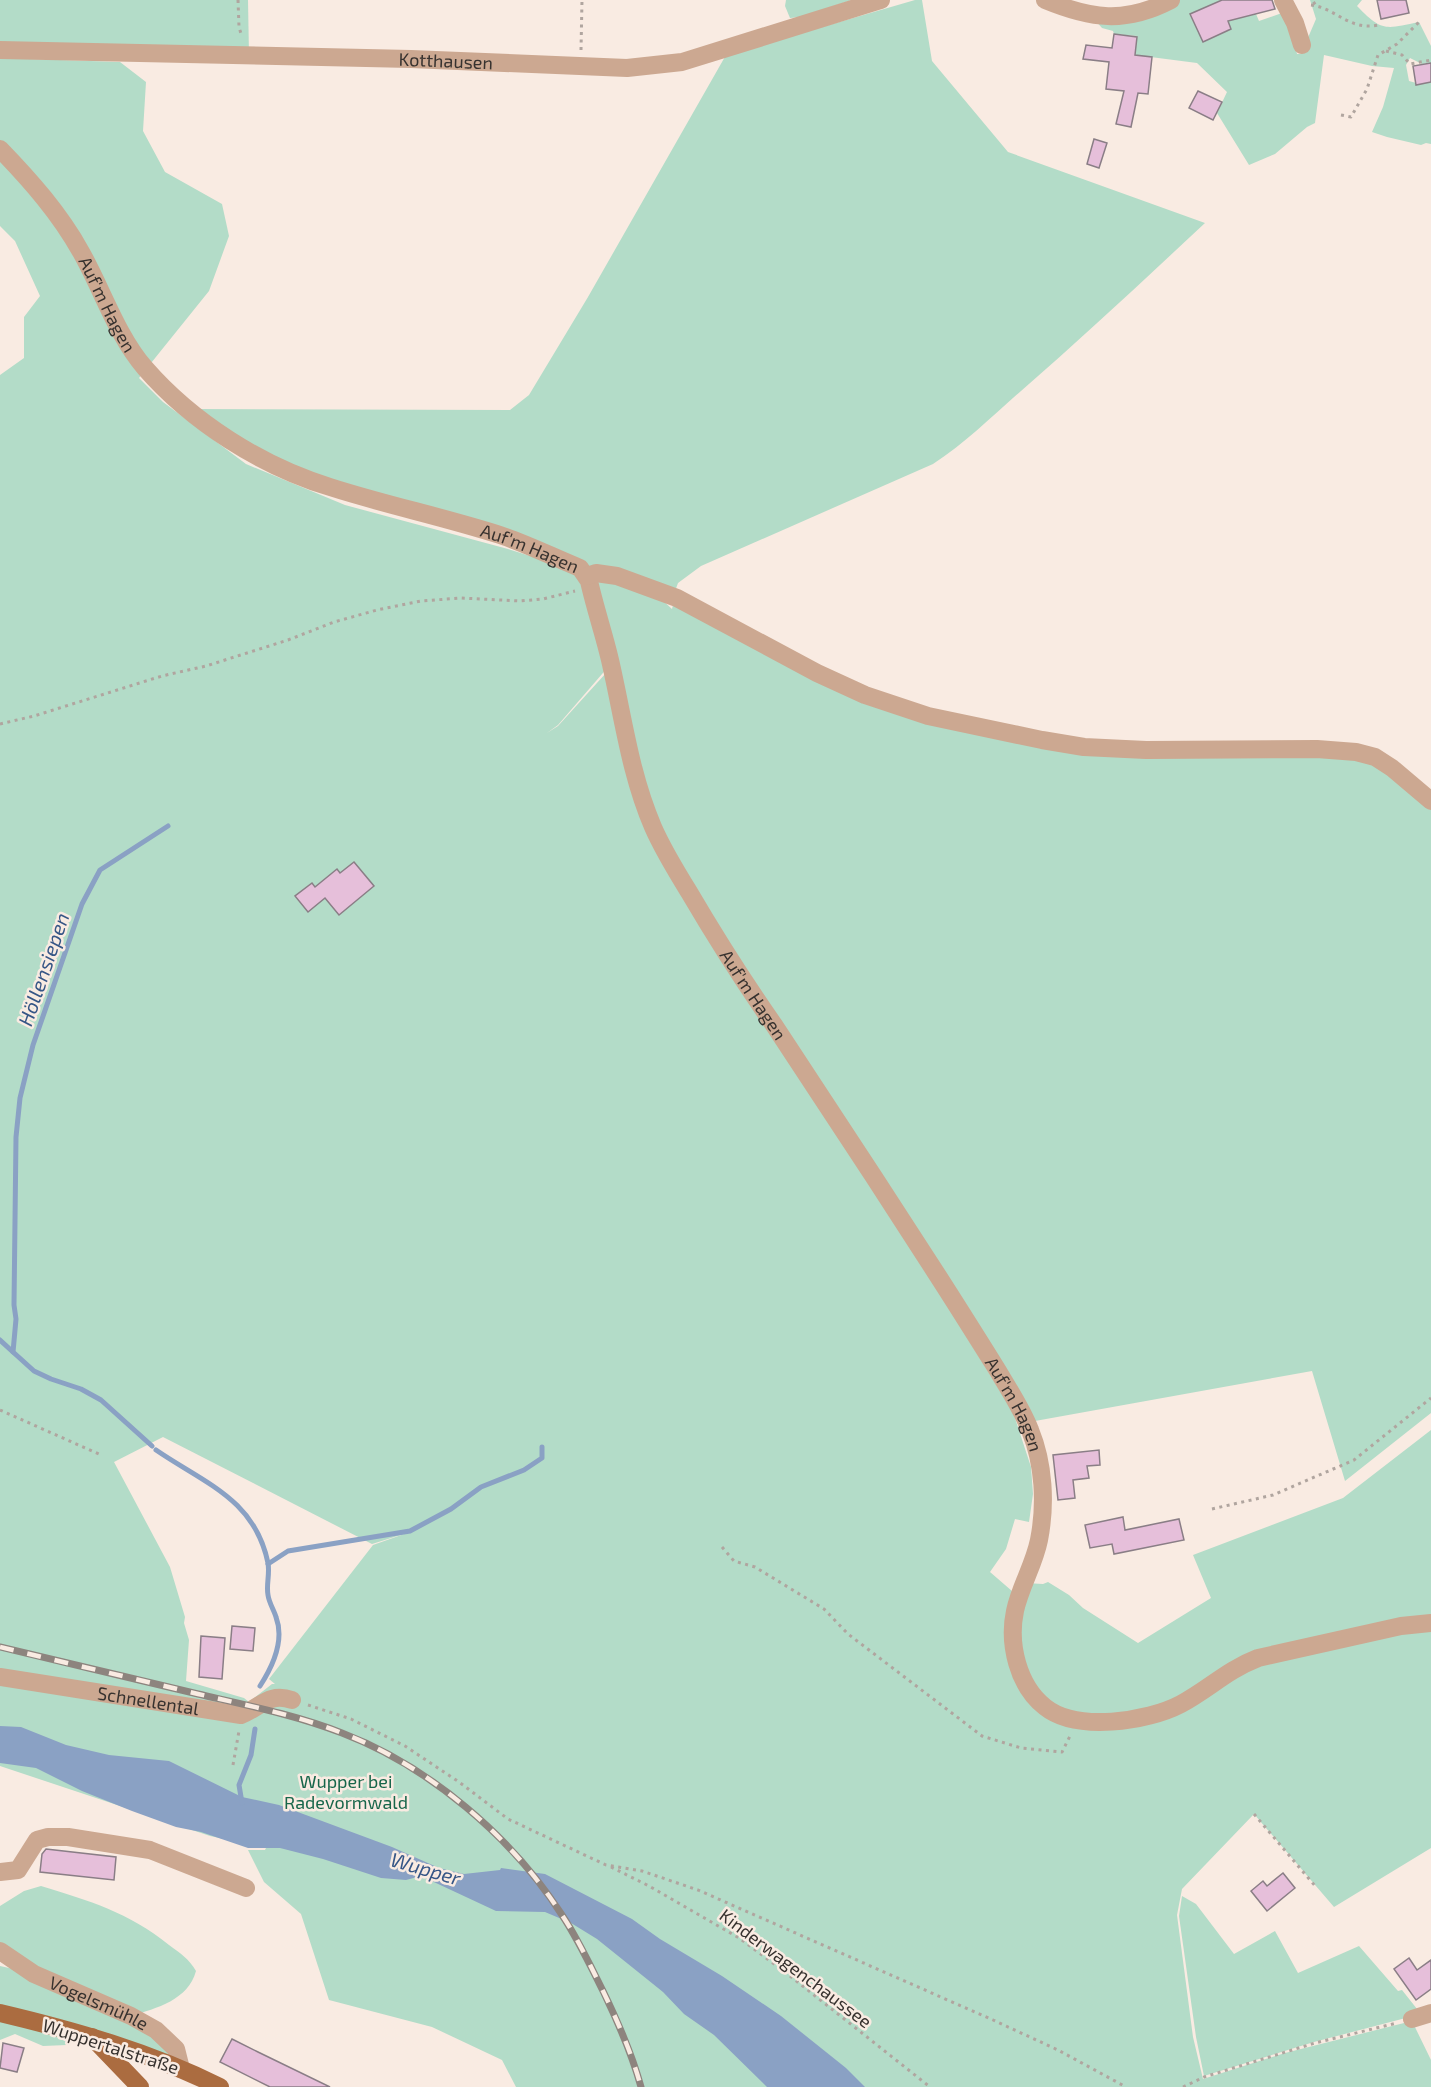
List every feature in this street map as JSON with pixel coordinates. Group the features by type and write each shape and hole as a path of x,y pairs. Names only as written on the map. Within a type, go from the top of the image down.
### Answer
{"main road":[{"name":"Wuppertalstraße","path":"0,2013 90,2035 181,2069 220,2087"},
{"path":"90,2035 140,2087"}],"street":[{"name":"Kotthausen","path":"0,50 504,62 627,68 682,62 881,0"},
{"path":"1045,0 1077,12 1109,16 1137,14 1171,0"},
{"path":"1283,0 1295,22 1302,45"},
{"name":"Auf'm Hagen","path":"0,149 39,191 62,222 81,251 139,360 160,384 211,426 255,455 328,487 501,536 580,568 589,583 642,798 652,826 666,854 745,983 969,1325 1022,1411 1031,1432 1042,1480 1042,1516 1038,1544 1014,1616 1012,1632 1014,1651 1023,1680 1037,1700 1061,1717 1078,1721 1122,1720 1162,1712 1183,1703 1240,1665 1258,1658 1401,1626 1431,1623"},
{"path":"589,583 596,573 617,576 677,598 838,683 920,714 1084,747 1146,750 1317,749 1356,752 1375,757 1392,768 1431,801"},
{"name":"Schnellental","path":"0,1677 241,1714 264,1701 283,1697 292,1700"},
{"path":"0,1872 18,1870 37,1840 48,1837 68,1837 150,1851 246,1888"},
{"name":"Vogelsmühle","path":"0,1951 34,1974 130,2016 156,2031 176,2049 181,2069"},
{"path":"1412,2019 1431,2013"}],"path":[{"path":"238,0 239,27 249,56"},
{"path":"580,67 582,0"},
{"path":"1319,0 1311,5 1318,6 1345,21 1367,27 1378,25"},
{"path":"1341,115 1352,117 1367,89 1378,55 1408,34 1419,22"},
{"path":"1386,51 1402,55 1410,64 1431,60"},
{"path":"0,724 34,716 162,676 206,666 288,640 334,622 377,610 421,601 461,598 520,601 589,583"},
{"path":"1212,1509 1273,1496 1354,1460 1431,1398"},
{"path":"0,1410 101,1455"},
{"path":"722,1547 734,1561 755,1567 824,1609 848,1634 982,1736 1021,1748 1062,1752 1078,1721"},
{"path":"292,1700 351,1719 376,1730 405,1746 459,1782 508,1819 606,1865 642,1871 698,1890 993,2020 1058,2050 1126,2087"},
{"path":"233,1765 240,1727"},
{"path":"1254,1814 1316,1887"},
{"name":"Kinderwagenchaussee","path":"606,1865 649,1886 739,1938 930,2087"},
{"path":"1183,2087 1204,2077 1314,2043 1412,2019"}],"green space":[{"path":"0,0 248,0 249,56 0,42"},
{"path":"786,0 852,0 800,17 790,18 785,6"},
{"path":"915,0 922,0 932,61 1008,152 1205,223 1091,329 957,447 933,464 701,566 678,583 674,594 305,478 191,409 510,410 529,395 588,297 726,55"},
{"path":"1180,0 1239,0 1244,17 1256,14 1259,21 1282,13 1292,27 1297,54 1301,54 1316,19 1310,0 1362,0 1357,6 1372,20 1385,26 1419,22 1431,46 1431,63 1422,64 1410,58 1406,65 1409,81 1417,85 1431,82 1431,144 1421,145 1372,132 1383,107 1394,68 1372,66 1324,55 1315,123 1275,154 1249,165 1217,113 1227,92 1197,63 1135,55 1137,36 1114,34 1113,31 1102,28 1095,20"},
{"name":"Wupper bei Radevormwald","path":"0,58 120,62 146,82 143,131 165,172 222,204 229,236 209,291 139,378 163,402 246,464 345,505 508,549 659,597 672,609 674,601 798,667 1006,736 1359,754 1431,805 1431,1413 1345,1481 1312,1371 1035,1421 751,979 672,851 648,797 615,659 558,725 547,733 558,726 606,673 635,798 1013,1412 1031,1467 1033,1494 1029,1522 1015,1519 1006,1549 990,1572 1012,1591 1025,1583 1048,1582 1069,1595 1083,1608 1138,1643 1211,1598 1193,1555 1343,1498 1431,1430 1431,1620 1242,1669 1431,1626 1431,1848 1334,1907 1254,1814 1182,1889 1177,1915 1193,2037 1203,2079 1285,2053 1412,2021 1431,2060 1431,2087 516,2087 502,2060 432,2027 329,2000 301,1914 264,1882 248,1850 265,1850 266,1848 210,1836 0,1766 0,375 24,358 24,317 40,296 15,241 0,226","holes":["163,1437 372,1544 407,1533 373,1545 269,1679 275,1684 249,1702 244,1698 186,1681 189,1640 184,1623 185,1617 170,1567 114,1462"]},
{"path":"41,1886 108,1909 139,1924 181,1954 193,1967 196,1971 192,1981 179,1996 161,2006 131,2016 156,2030 181,2069 90,2035 67,2045 43,2046 15,2034 0,2040 0,1966 32,1973 0,1951 0,1906 24,1891"},
{"path":"1182,1896 1196,1904 1234,1954 1275,1931 1298,1973 1359,1946 1398,1991 1402,1990 1421,2014 1314,2042 1204,2076 1196,2037 1179,1916"}],"water":[{"name":"Wupper","path":"0,1726 21,1727 66,1745 109,1755 169,1761 242,1797 279,1805 392,1847 439,1868 464,1874 500,1870 501,1868 545,1874 632,1919 660,1939 722,1976 781,2016 846,2068 865,2087 767,2087 714,2035 684,2014 663,1992 597,1939 571,1923 545,1912 496,1911 421,1876 406,1880 381,1878 280,1848 248,1848 201,1832 176,1827 82,1791 36,1768 0,1763"}],"building":[{"path":"1222,0 1272,0 1275,9 1228,21 1231,29 1203,42 1190,14"},
{"path":"1377,0 1406,0 1409,13 1381,19"},
{"path":"1114,34 1137,37 1135,55 1152,57 1148,94 1138,93 1131,127 1116,124 1124,91 1106,89 1109,62 1083,59 1086,45 1112,48"},
{"path":"1431,63 1431,82 1416,85 1413,66"},
{"path":"1198,91 1222,102 1213,120 1189,108"},
{"path":"1094,139 1107,143 1099,168 1087,164"},
{"path":"354,862 374,886 339,915 325,898 308,912 295,896 312,883 315,887 337,869 340,873"},
{"path":"1099,1450 1100,1465 1087,1466 1089,1478 1073,1480 1075,1498 1058,1500 1053,1455"},
{"path":"1123,1517 1125,1530 1179,1519 1184,1540 1114,1554 1112,1544 1090,1548 1085,1525"},
{"path":"232,1626 255,1628 253,1651 230,1649"},
{"path":"201,1636 225,1638 222,1679 199,1677"},
{"path":"46,1849 116,1857 114,1880 40,1872 42,1854"},
{"path":"1283,1873 1295,1888 1267,1911 1251,1891 1263,1881 1267,1886"},
{"path":"1409,1958 1417,1970 1431,1960 1431,1989 1416,2000 1394,1969"},
{"path":"232,2039 330,2087 270,2087 220,2062"},
{"path":"3,2043 24,2048 17,2072 0,2068"}],"waterway":[{"name":"Höllensiepen","path":"152,1446 101,1400 81,1389 34,1371 13,1352 16,1319 14,1305 16,1137 20,1098 33,1045 82,904 100,870 168,826"},
{"path":"0,1340 13,1352"},
{"path":"268,1564 288,1551 410,1531 451,1509 481,1487 524,1470 542,1458 542,1447"},
{"name":"Höllensiepen","path":"156,1450 225,1495 252,1523 261,1541 268,1563 269,1598 276,1617 279,1635 273,1662 260,1686"},
{"name":"Höllensiepen","path":"242,1803 239,1785 251,1755 255,1729"}],"railway":[{"path":"0,1647 253,1706 307,1721 374,1747 406,1764 437,1785 466,1807 519,1858 562,1915 584,1952 614,2014 641,2087"}]}
